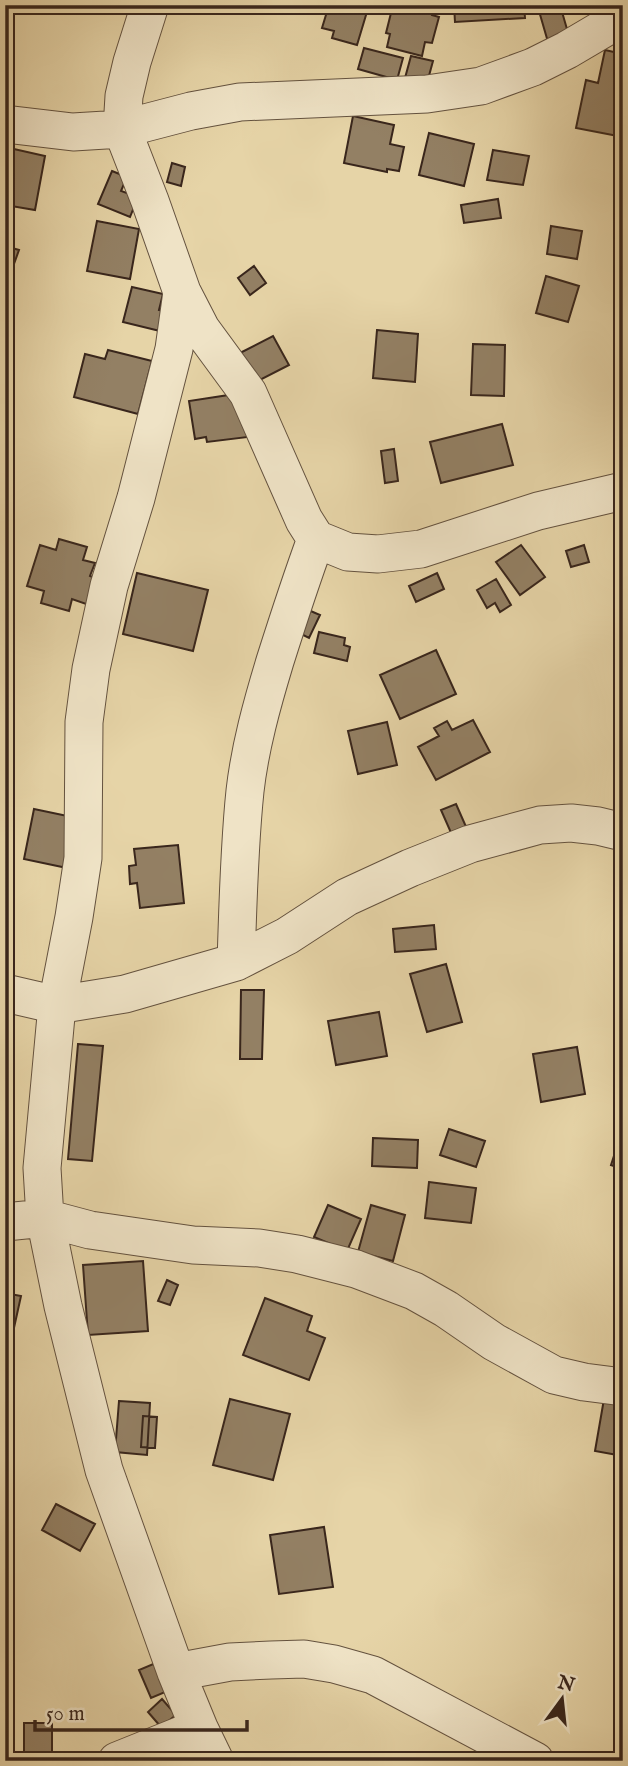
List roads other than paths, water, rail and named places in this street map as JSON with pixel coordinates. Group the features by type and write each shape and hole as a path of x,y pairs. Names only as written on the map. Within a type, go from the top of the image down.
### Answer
{"street":[{"path":"150,5 124,96 122,129 181,292 201,329 248,393 304,520 316,540 348,552 378,554 421,549 538,511 623,491"},
{"path":"5,124 73,132 122,129 191,111 240,102 427,94 481,86 533,67 623,17"},
{"path":"181,292 171,363 136,498 109,586 91,669 85,722 83,858 57,1005 42,1168 45,1218 63,1306 104,1471 176,1672 215,1761"},
{"path":"236,962 241,846 250,760 261,708 290,612 316,540"},
{"path":"5,993 57,1005 125,994 236,962 287,936 347,897 470,844 540,825 571,823 623,832"},
{"path":"5,1222 45,1218 90,1230 193,1245 284,1252 356,1269 414,1291 494,1342 554,1375 623,1387"},
{"path":"176,1672 230,1662 304,1659 334,1664 373,1675 535,1761"},
{"path":"117,1761 199,1728"}]}
